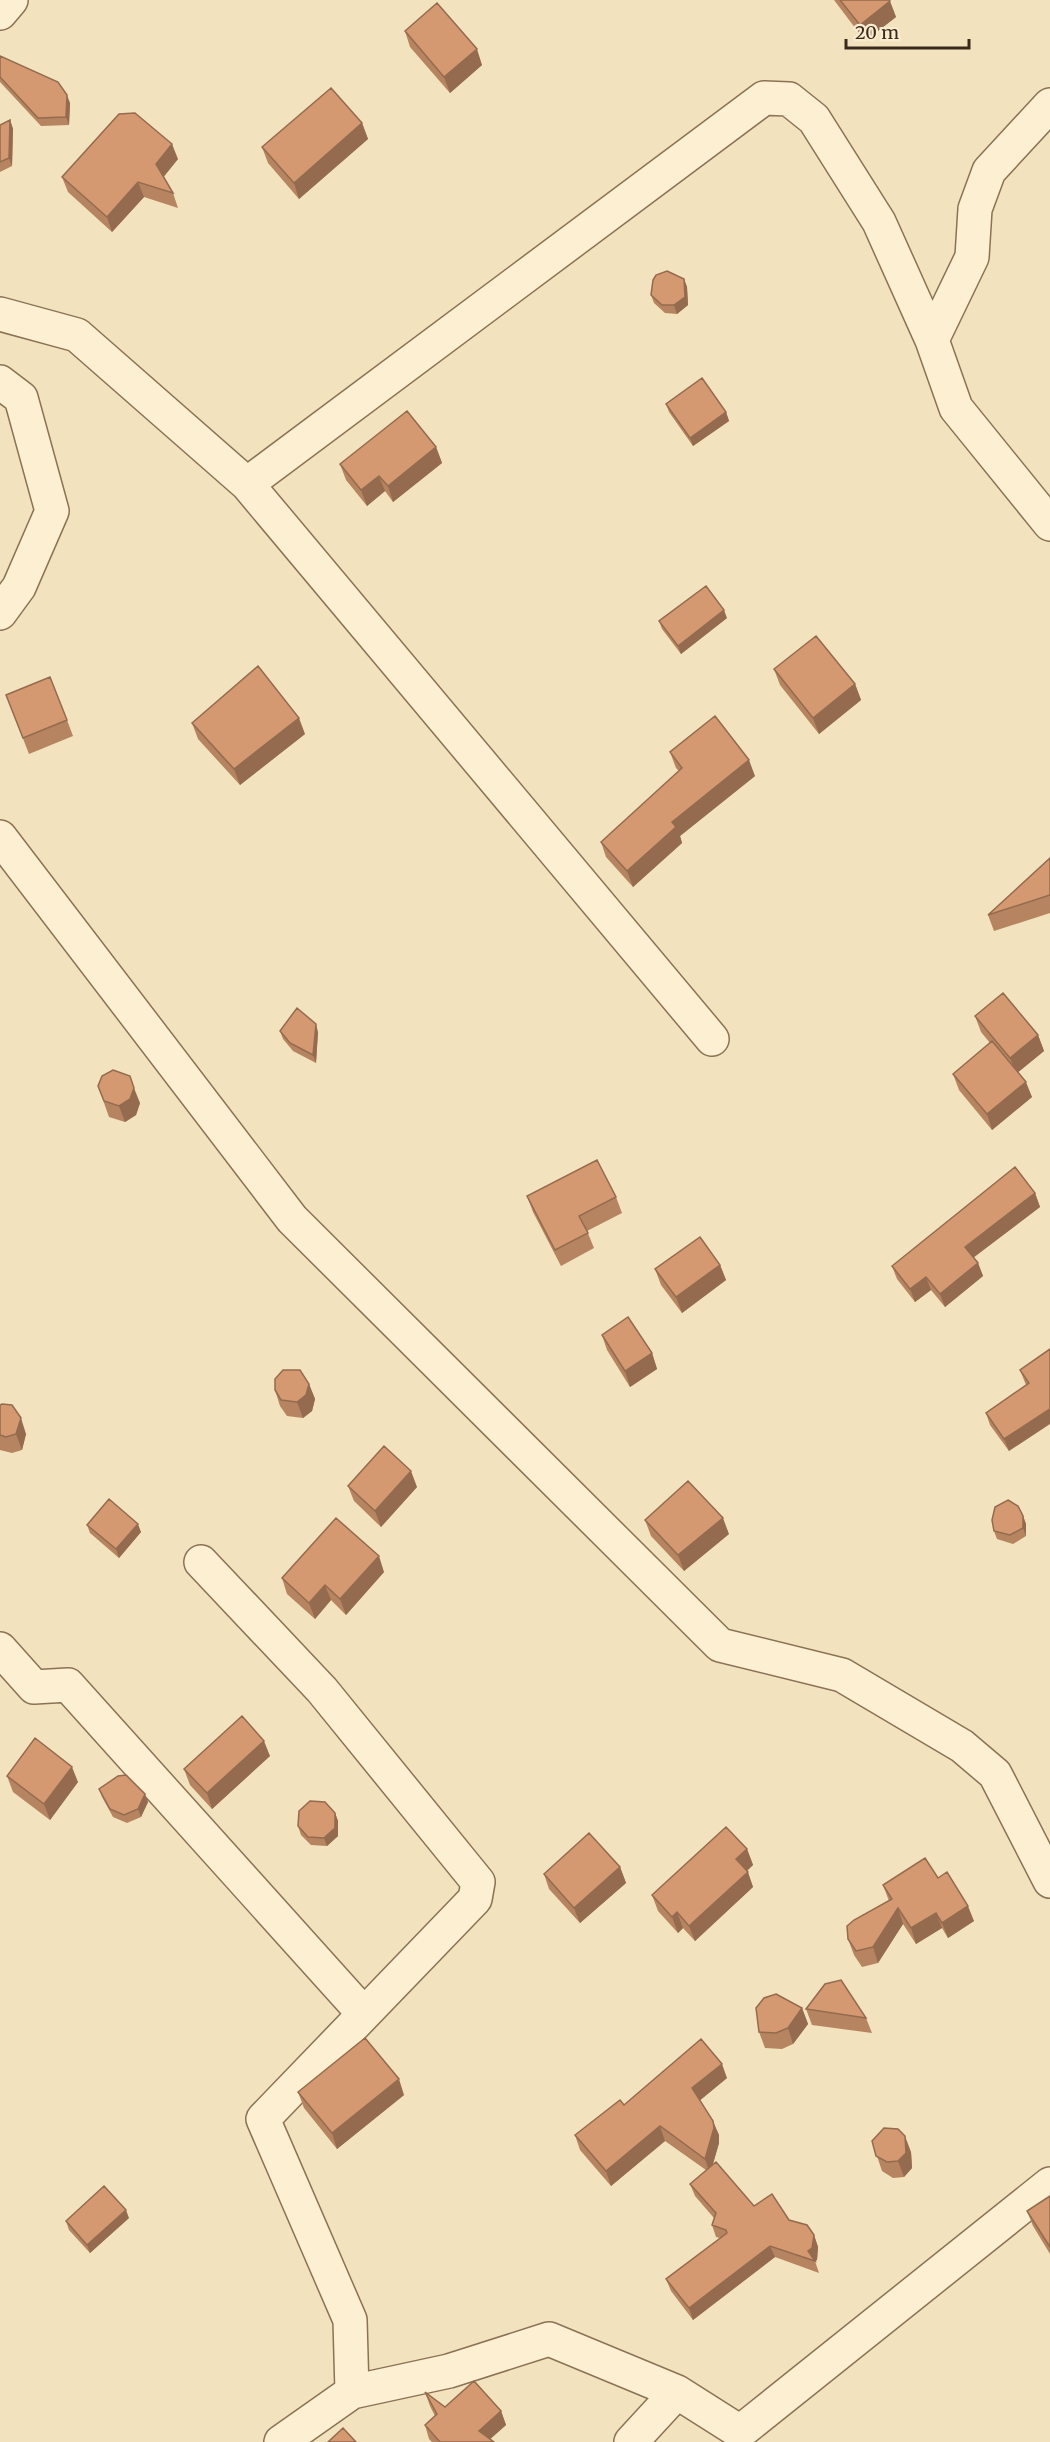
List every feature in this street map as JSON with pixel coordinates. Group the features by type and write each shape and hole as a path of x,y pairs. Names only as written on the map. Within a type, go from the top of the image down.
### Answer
{"street":[{"path":"0,13 11,0"},
{"path":"246,484 764,98 789,99 814,119 879,222 932,340 956,408 1050,524"},
{"path":"932,340 972,257 975,209 989,171 1050,105"},
{"path":"0,314 77,335 246,484 712,1039"},
{"path":"0,382 21,398 52,510 19,587 0,613"},
{"path":"0,837 300,1228 720,1645 842,1675 962,1746 995,1774 1050,1881"},
{"path":"201,1562 322,1690 478,1882 475,1899 263,2119 350,2320 352,2392"},
{"path":"0,1649 34,1687 68,1684 364,2013"},
{"path":"281,2442 352,2392 448,2371 549,2339 677,2392 740,2432 1050,2184"},
{"path":"631,2442 677,2392"}],"building":[{"path":"840,0 889,0 890,1 860,25"},
{"path":"437,3 477,49 444,77 405,31"},
{"path":"0,56 58,82 67,95 66,117 38,118 0,77"},
{"path":"331,88 362,123 294,183 262,147"},
{"path":"135,113 172,144 156,164 173,193 138,182 107,217 62,177 119,114"},
{"path":"10,120 9,158 0,162 0,125"},
{"path":"667,271 684,279 685,297 674,305 662,305 651,295 656,275"},
{"path":"702,378 726,412 690,438 666,404"},
{"path":"407,411 436,447 388,486 379,476 361,490 340,464"},
{"path":"706,586 724,610 678,646 659,621"},
{"path":"816,636 855,684 813,718 774,669"},
{"path":"258,666 299,718 234,769 192,723"},
{"path":"50,677 67,720 23,738 6,695"},
{"path":"715,716 749,760 672,822 676,827 627,871 601,842 682,768 670,752"},
{"path":"1050,858 1050,895 988,915"},
{"path":"1003,993 1038,1035 1010,1058 975,1016"},
{"path":"297,1008 316,1024 313,1055 290,1043 280,1031"},
{"path":"992,1041 1026,1082 987,1114 953,1074"},
{"path":"113,1070 130,1076 134,1088 130,1099 119,1106 104,1101 98,1086 102,1076"},
{"path":"597,1160 616,1197 579,1216 588,1233 555,1250 527,1196"},
{"path":"1015,1167 1035,1193 965,1247 978,1263 940,1294 926,1277 910,1289 892,1266"},
{"path":"700,1237 720,1265 676,1297 655,1269"},
{"path":"628,1317 652,1353 625,1371 602,1335"},
{"path":"1050,1349 1050,1409 1004,1439 986,1413 1029,1383 1020,1370"},
{"path":"283,1370 300,1370 309,1384 306,1395 297,1402 281,1400 275,1390 275,1379"},
{"path":"0,1405 12,1405 21,1418 16,1434 6,1437 0,1435"},
{"path":"384,1446 411,1471 375,1511 348,1486"},
{"path":"688,1481 723,1518 678,1555 645,1520"},
{"path":"109,1499 138,1524 116,1549 87,1525"},
{"path":"1008,1500 1018,1506 1023,1516 1023,1528 1010,1535 994,1531 992,1520 995,1507"},
{"path":"336,1518 379,1556 340,1599 325,1585 309,1603 282,1578"},
{"path":"242,1716 264,1741 207,1793 184,1769"},
{"path":"35,1738 72,1767 44,1804 7,1776"},
{"path":"126,1775 145,1794 138,1809 124,1815 110,1809 99,1789 118,1776"},
{"path":"310,1801 325,1802 335,1813 335,1828 324,1838 308,1837 298,1826 299,1811"},
{"path":"726,1827 747,1849 736,1859 748,1872 689,1926 677,1912 672,1917 652,1895"},
{"path":"589,1833 620,1867 574,1908 544,1874"},
{"path":"925,1858 938,1878 947,1872 968,1906 942,1923 936,1913 911,1928 898,1908 873,1947 856,1951 848,1939 847,1926 892,1899 883,1885"},
{"path":"841,1980 866,2018 806,2009 825,1984"},
{"path":"776,1994 802,2008 788,2028 776,2033 759,2032 756,2008 764,1998"},
{"path":"365,2038 399,2079 332,2133 298,2092"},
{"path":"701,2039 722,2064 692,2088 713,2121 714,2128 705,2159 660,2126 606,2171 575,2135 620,2100 624,2105"},
{"path":"884,2128 898,2129 905,2136 906,2153 898,2161 887,2162 876,2156 872,2141"},
{"path":"716,2162 754,2206 772,2194 789,2220 807,2225 814,2235 812,2248 808,2251 815,2261 770,2246 689,2308 666,2279 727,2233 726,2230 712,2225 716,2213 690,2184"},
{"path":"104,2186 126,2210 87,2245 66,2221"},
{"path":"1050,2196 1050,2247 1027,2211"},
{"path":"474,2381 501,2411 479,2431 494,2442 440,2442 425,2425 437,2414 425,2392 445,2407"},
{"path":"343,2428 356,2442 328,2442"}]}
